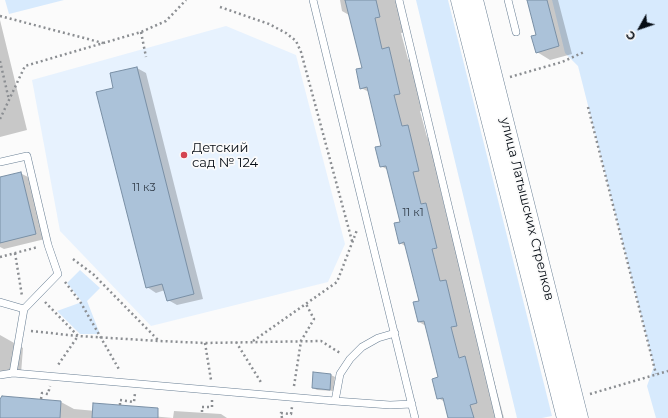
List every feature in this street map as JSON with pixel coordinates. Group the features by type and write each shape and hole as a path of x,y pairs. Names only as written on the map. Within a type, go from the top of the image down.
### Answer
{"street":[{"name":"улица Латышских Стрелков","path":"460,0 566,418"},
{"name":"улица Латышских Стрелков","path":"474,0 579,418"}],"lane":[{"path":"313,0 415,418"},
{"path":"399,0 499,418"},
{"path":"508,0 516,32"},
{"path":"0,162 27,156 48,245 58,274 24,309 13,373"},
{"path":"0,302 24,309"},
{"path":"335,401 340,374 350,359 362,347 378,338 395,333"},
{"path":"0,375 13,373 335,401 390,405 412,404"}],"path":[{"path":"0,119 25,66 141,32 166,21 186,0"},
{"path":"220,7 269,24 296,41 301,52 352,242"},
{"path":"0,16 104,43"},
{"path":"141,32 146,57"},
{"path":"505,79 562,62 584,52"},
{"path":"0,61 9,100"},
{"path":"588,107 656,374"},
{"path":"253,341 337,282 365,211"},
{"path":"0,257 48,245"},
{"path":"15,253 24,309"},
{"path":"73,259 93,274 159,341"},
{"path":"58,274 80,303 127,382"},
{"path":"38,294 78,336"},
{"path":"293,397 301,341 314,319 306,304"},
{"path":"21,330 78,336 205,343 321,341 350,359"},
{"path":"51,376 78,336"},
{"path":"236,342 268,395"},
{"path":"205,343 213,390"},
{"path":"589,391 588,395 668,371"},
{"path":"41,399 42,393 48,394"},
{"path":"120,405 120,400 134,402"},
{"path":"202,412 202,407 212,407"},
{"path":"282,418 281,413 291,414"}],"shaded area":[{"path":"5,0 64,0 9,14"},
{"path":"416,0 448,0 552,416 542,418 517,418"},
{"path":"552,0 668,0 668,418 656,418 647,386 654,366 578,66 565,53"},
{"name":"Детский сад № 124","path":"226,26 296,55 345,244 328,282 151,326 60,231 32,80"},
{"path":"80,270 100,288 87,301 100,334 80,334 57,311 82,302 67,283"}],"building":[{"path":"345,0 376,0 380,17 375,18 382,49 389,47 400,94 394,95 402,126 408,125 419,171 413,172 421,204 426,203 437,248 432,249 440,281 446,280 457,326 451,327 459,358 465,356 477,403 470,405 474,418 448,418 443,398 437,399 432,379 438,377 424,321 418,322 413,302 419,301 404,242 399,244 394,223 400,222 386,166 380,167 375,147 381,146 367,87 360,89 356,69 362,68"},
{"path":"527,0 547,0 559,46 536,53 531,36 536,35"},
{"path":"137,67 194,294 167,301 162,284 146,288 96,92 113,88 110,73"},
{"path":"21,172 36,234 0,243 0,177"},
{"path":"313,372 331,374 330,390 312,388"},
{"path":"2,396 61,401 60,418 0,418 0,399"},
{"path":"93,403 158,408 158,418 92,418"}],"place":[{"name":"Детский сад № 124","path":"184,155"}]}
